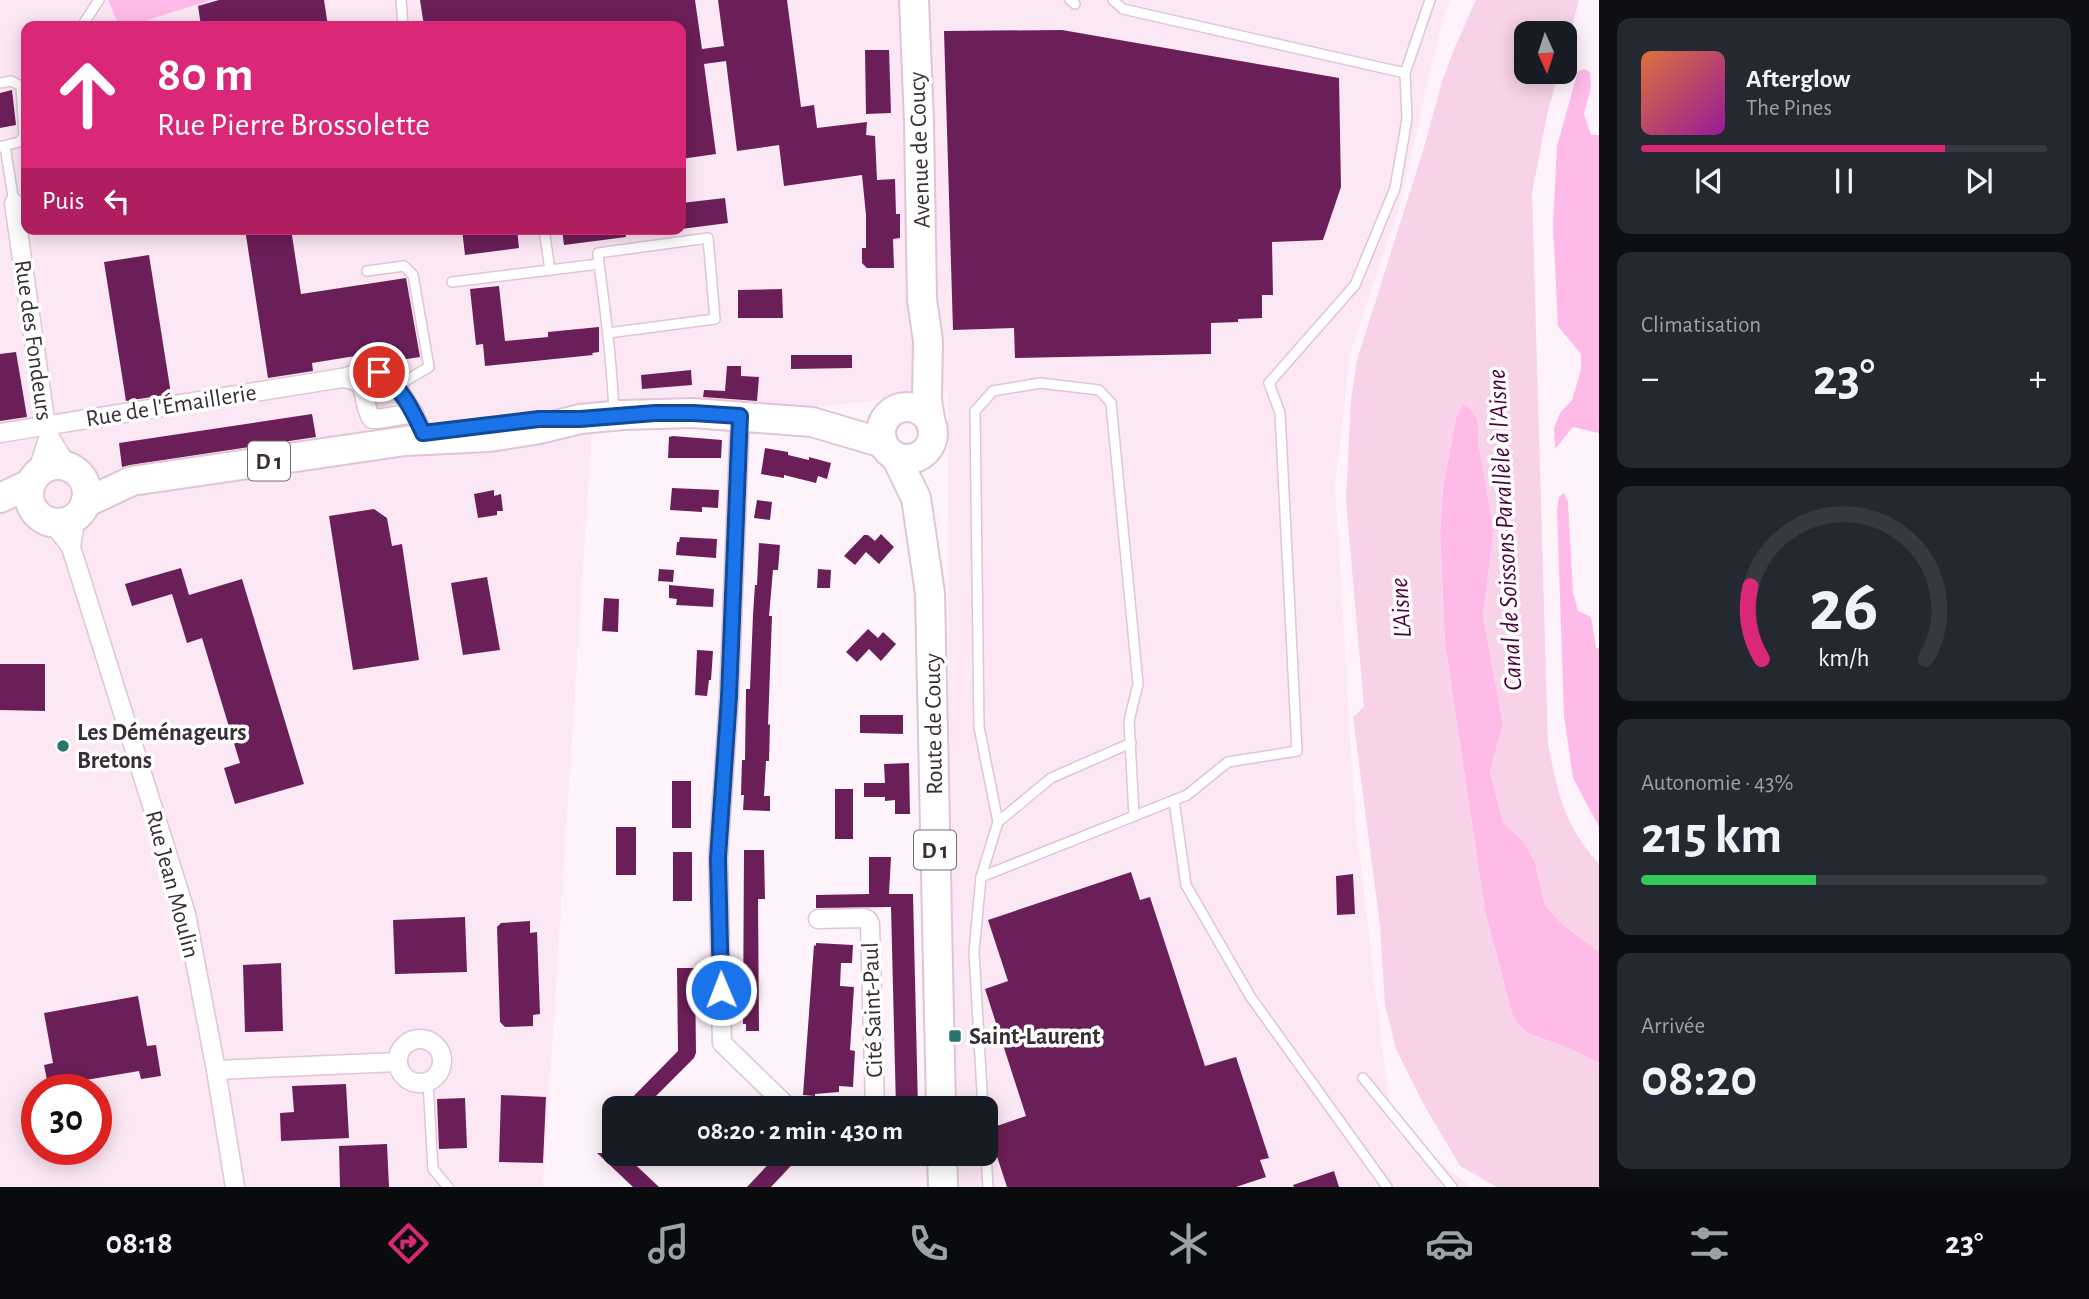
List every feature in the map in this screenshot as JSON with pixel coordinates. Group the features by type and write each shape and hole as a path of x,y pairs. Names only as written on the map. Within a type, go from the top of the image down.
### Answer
{"main road":[{"name":"Avenue de Coucy","path":"914,0 922,300 928,341 930,419"},
{"name":"Avenue de Coucy","path":"891,432 916,371 917,332 922,300"},
{"path":"917,408 930,419 934,434 928,449 922,455 905,459 891,432 917,408"},
{"name":"D 1","path":"0,499 58,494 414,429 489,437 614,415 693,413 812,422 891,432"},
{"name":"Route de Coucy","path":"891,432 916,498 930,593 941,1096"},
{"name":"Route de Coucy","path":"928,449 926,470 936,527 930,593"},
{"path":"0,507 58,494"},
{"path":"942,1166 943,1187"}],"street":[{"name":"Rue des Fondeurs","path":"13,203 47,431"},
{"name":"Rue de l'Émaillerie","path":"0,433 47,431 369,372 379,372 389,379 414,429"},
{"path":"342,378 358,382 361,386 367,412 372,419 414,429"},
{"path":"740,416 729,697 718,858 722,1043 777,1096"},
{"name":"Rue Jean Moulin","path":"47,431 71,547 186,914 235,1187"},
{"path":"47,431 58,494"},
{"name":"Cité Saint-Paul","path":"818,919 864,918 870,924 875,1096"},
{"path":"423,1039 436,1045 442,1059 439,1073 428,1082 414,1082 399,1068 402,1047 408,1042 423,1039"},
{"path":"216,1070 398,1062"}],"lane":[{"path":"85,21 99,0"},
{"path":"401,0 403,21"},
{"path":"1113,0 1123,9 1405,73"},
{"path":"981,877 1186,795 1228,762 1297,751 1280,413 1269,383 1355,285 1395,188 1407,119 1405,73 1430,0"},
{"path":"0,83 11,81 21,86"},
{"path":"13,203 2,146 21,140"},
{"path":"545,235 550,270"},
{"path":"608,333 715,319 708,239 598,253 599,264 612,365 614,415"},
{"path":"452,282 599,264"},
{"path":"367,271 404,266 413,275 429,367 395,387"},
{"path":"982,1096 974,952 981,877 998,822 979,727 975,411 993,391 1040,383 1099,390 1111,403 1138,684 1129,721 1134,816"},
{"path":"998,822 1051,778 1131,743"},
{"path":"1174,800 1186,886 1250,996 1387,1187"},
{"path":"1363,1078 1452,1187"},
{"path":"428,1082 433,1169 448,1187"},
{"path":"987,1166 988,1187"}],"shaded area":[{"path":"0,0 108,0 117,21 21,21 21,235 686,235 686,21 144,21 212,0 1450,0 1440,31 1398,212 1351,350 1335,485 1355,817 1392,1129 1472,1187 957,1187 958,1166 998,1166 998,1096 956,1096 949,796 948,392 592,428 543,1187 0,1187"},
{"path":"108,0 212,0 144,21 117,21"},
{"path":"1585,69 1590,72 1591,87 1584,114 1591,135 1599,135 1599,433 1573,427 1555,449 1554,428 1560,413 1572,400 1581,370 1581,354 1558,326 1553,225 1557,146 1574,84 1577,84 1578,71"},
{"path":"1463,405 1473,411 1477,419 1478,441 1494,529 1483,616 1503,724 1490,772 1503,822 1524,842 1535,862 1545,905 1560,922 1599,952 1599,1063 1528,1033 1517,1024 1511,1011 1485,911 1445,644 1440,533 1443,488 1456,417"},
{"path":"1564,493 1568,502 1573,592 1578,611 1591,617 1596,648 1599,648 1599,827 1573,778 1564,716 1557,510 1559,497"}],"water":[{"path":"1476,0 1579,0 1573,21 1514,21 1514,84 1556,84 1532,193 1548,744 1564,808 1578,836 1599,864 1599,952 1560,922 1545,905 1535,862 1524,842 1503,822 1490,772 1503,724 1483,616 1494,529 1478,441 1477,419 1473,410 1463,405 1456,417 1443,488 1440,533 1445,644 1485,911 1511,1011 1517,1024 1528,1033 1599,1063 1599,1187 1497,1187 1460,1166 1424,1105 1396,1049 1385,1005 1380,926 1353,717 1364,707 1346,500 1351,400 1357,360 1454,49"}],"building":[{"path":"219,0 324,0 327,21 200,21 198,6"},
{"path":"420,0 695,0 702,49 724,46 718,0 787,0 801,107 814,105 817,128 867,122 866,135 875,136 877,180 895,179 900,238 893,239 894,268 867,268 862,263 862,248 866,248 866,215 862,175 784,186 779,145 737,151 726,61 704,64 716,154 686,158 686,21 423,21"},
{"path":"1062,30 1339,78 1341,187 1323,240 1272,242 1273,295 1262,295 1262,318 1211,323 1211,354 1015,358 1014,328 953,330 944,31"},
{"path":"865,50 889,50 891,113 866,114"},
{"path":"12,90 16,125 0,128 0,93"},
{"path":"725,198 728,223 686,228 686,202"},
{"path":"246,235 292,235 301,294 406,278 420,357 387,362 380,352 312,363 313,371 268,378"},
{"path":"463,235 518,235 519,248 465,255"},
{"path":"563,235 626,235 626,237 564,245"},
{"path":"149,255 171,394 126,401 104,262"},
{"path":"499,286 505,341 548,337 548,332 599,327 599,352 592,353 593,355 485,366 483,344 476,345 470,289"},
{"path":"782,289 783,318 738,318 738,290"},
{"path":"16,352 27,417 0,421 0,354"},
{"path":"791,355 852,355 852,368 791,369"},
{"path":"727,366 741,366 741,376 759,377 757,401 703,397 704,390 725,391"},
{"path":"691,370 692,385 642,389 641,375"},
{"path":"312,414 316,437 122,467 119,443"},
{"path":"669,437 722,440 721,458 668,458"},
{"path":"765,448 831,463 827,479 818,476 816,483 784,475 784,478 761,474"},
{"path":"672,488 719,490 718,508 702,507 702,512 670,510"},
{"path":"494,490 494,496 501,494 503,511 497,511 497,515 478,518 474,494"},
{"path":"757,500 772,502 770,520 754,518"},
{"path":"374,509 387,518 392,546 402,544 419,660 353,670 329,516"},
{"path":"881,534 894,547 879,564 866,552 855,565 844,556 864,535 875,541"},
{"path":"680,537 717,539 716,558 676,555"},
{"path":"759,543 780,545 778,570 773,570 769,616 772,616 769,761 766,761 764,796 770,796 770,811 743,810 744,795 741,795 742,760 745,760 746,689 750,689"},
{"path":"181,568 189,595 242,579 304,784 235,804 224,768 240,763 202,638 187,643 172,594 132,606 125,584"},
{"path":"659,569 674,570 673,582 658,581"},
{"path":"818,569 831,570 830,588 817,588"},
{"path":"487,577 500,650 463,655 451,583"},
{"path":"669,585 714,589 713,607 676,605 677,599 669,598"},
{"path":"604,598 619,599 618,632 602,631"},
{"path":"868,629 878,638 883,632 896,644 881,661 869,649 857,662 846,652"},
{"path":"697,650 713,651 707,696 695,695"},
{"path":"0,664 45,664 45,711 0,710"},
{"path":"860,715 903,715 903,734 860,733"},
{"path":"909,763 910,814 895,814 895,800 864,797 864,783 885,783 884,764"},
{"path":"672,781 691,781 691,828 672,828"},
{"path":"835,789 853,789 853,839 835,839"},
{"path":"616,827 636,827 636,875 616,875"},
{"path":"744,850 764,850 765,899 758,899 759,1031 746,1031 746,1024 743,1024"},
{"path":"673,852 692,852 692,901 673,901"},
{"path":"869,857 891,857 889,894 913,894 918,1096 896,1096 891,907 816,908 816,895 869,894"},
{"path":"1131,872 1140,900 1150,897 1205,1066 1236,1057 1269,1158 1260,1160 1266,1177 1236,1187 1007,1187 998,1160 998,1126 1026,1116 985,989 1008,981 988,920"},
{"path":"1353,874 1355,914 1337,915 1336,876"},
{"path":"465,917 467,972 395,974 393,920"},
{"path":"530,921 530,933 537,932 540,1014 533,1015 533,1026 505,1027 500,1022 497,927 501,923"},
{"path":"816,943 853,945 852,963 841,963 840,986 854,987 850,1050 855,1051 853,1087 839,1086 839,1092 815,1096 803,1095 814,945 816,946"},
{"path":"281,963 283,1031 245,1032 243,965"},
{"path":"677,968 695,968 694,1058 656,1096 634,1096 678,1051"},
{"path":"138,996 147,1046 156,1045 161,1076 141,1079 139,1071 112,1076 46,1074 44,1065 53,1063 44,1013"},
{"path":"346,1084 349,1138 281,1141 280,1113 294,1112 292,1086"},
{"path":"501,1095 546,1097 543,1163 499,1162"},
{"path":"465,1098 467,1148 439,1149 437,1099"},
{"path":"387,1144 389,1187 340,1187 339,1146"},
{"path":"611,1166 637,1166 659,1187 633,1187"},
{"path":"767,1166 791,1166 771,1187 747,1187"},
{"path":"1334,1171 1339,1187 1293,1185"}],"place":[{"name":"Les Déménageurs Bretons","path":"63,746"},
{"name":"Saint-Laurent","path":"955,1036"}],"route":[{"path":"379,372 389,379 414,413 423,433 539,419 580,419 655,413 740,416 729,697 718,858 721,990"}],"water label":[{"name":"Canal de Soissons Parallèle à l'Aisne","path":"1504,530"},
{"name":"L'Aisne","path":"1400,608"}]}
